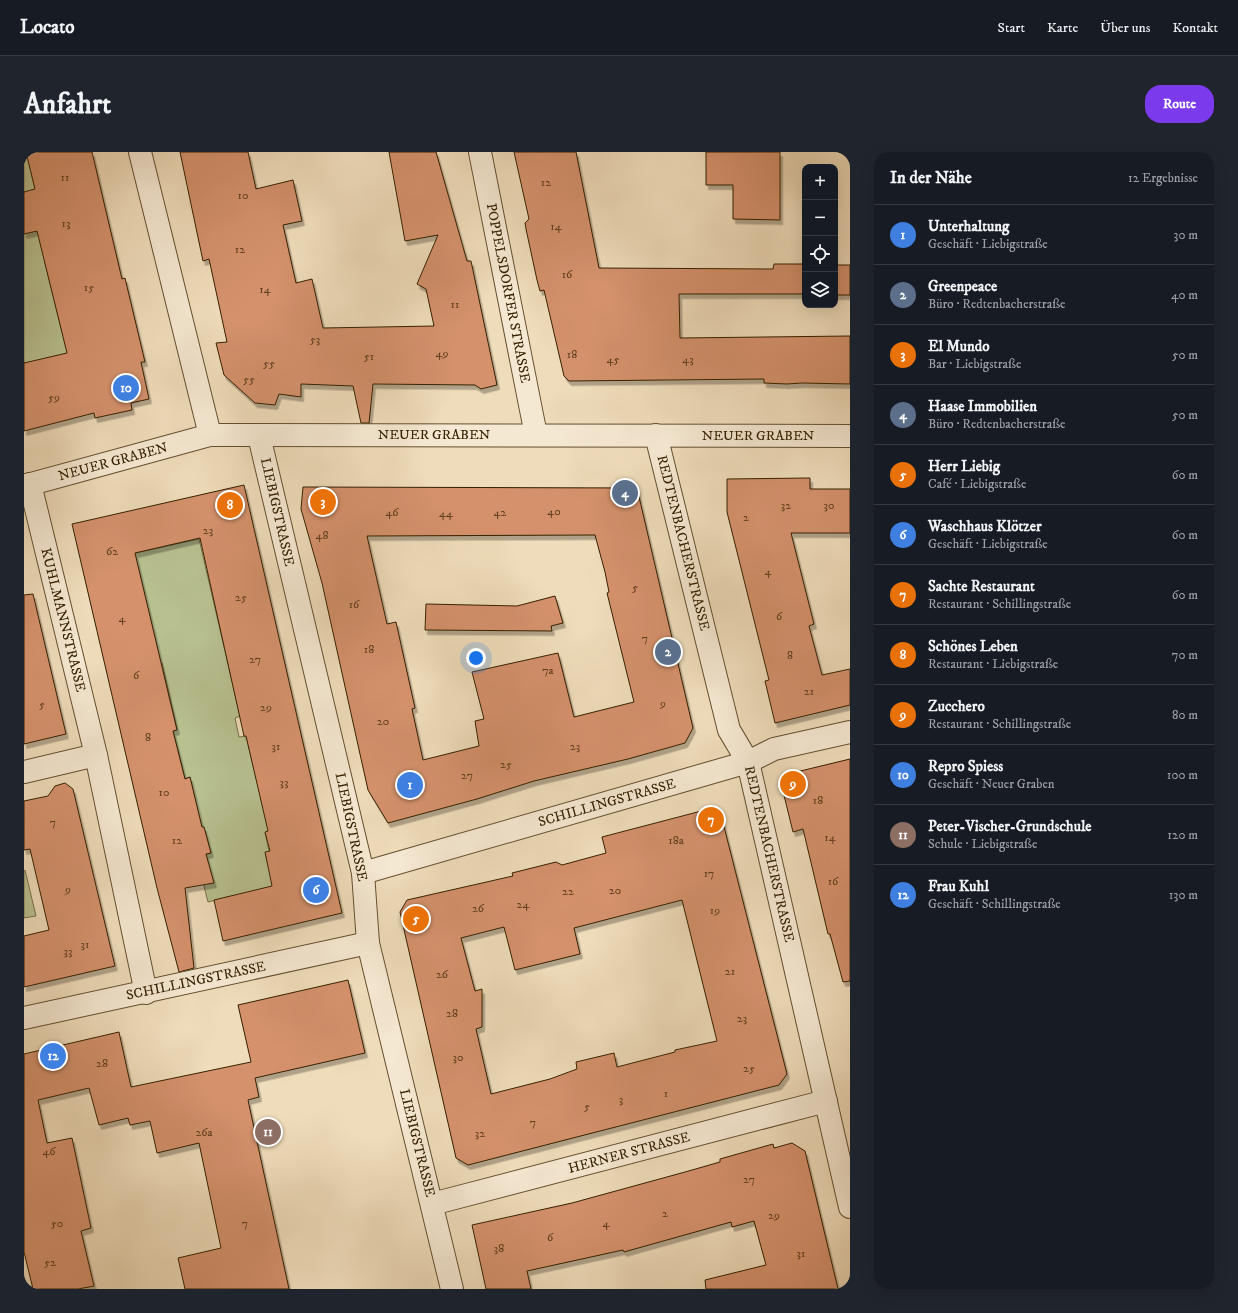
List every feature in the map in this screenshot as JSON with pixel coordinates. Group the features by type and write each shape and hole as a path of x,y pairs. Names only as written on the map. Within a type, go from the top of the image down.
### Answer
{"street":[{"path":"140,152 210,435"},
{"name":"POPPELSDORFER STRASSE","path":"480,152 536,435"},
{"name":"NEUER GRABEN","path":"27,485 210,435 850,436"},
{"name":"REDTENBACHERSTRASSE","path":"656,435 728,730 748,762 850,1207"},
{"name":"LIEBIGSTRASSE","path":"259,436 363,873 368,943 452,1289"},
{"name":"KUHLMANNSTRASSE","path":"27,485 96,755 146,993"},
{"name":"SCHILLINGSTRASSE","path":"363,873 748,762 774,749 850,732"},
{"path":"24,772 96,755"},
{"name":"SCHILLINGSTRASSE","path":"24,1018 146,993 368,943"},
{"name":"HERNER STRASSE","path":"432,1204 826,1102"}],"green space":[{"path":"24,152 26,152 35,189 24,192"},
{"path":"43,229 45,263 62,332 100,359 24,363 24,234"},
{"path":"199,539 240,716 235,718 239,737 246,736 269,831 265,833 269,851 265,853 269,869 279,885 208,902 202,878 204,863 208,862 206,854 211,853 204,827 201,828 190,777 185,779 173,731 177,729 162,663 158,664 126,555"},
{"path":"25,870 36,916 24,918 24,871"}],"building":[{"path":"26,152 92,152 122,279 125,278 145,362 141,362 149,399 131,403 132,410 95,418 94,413 24,431 24,363 67,353 37,231 24,234 24,192 35,189"},
{"path":"180,152 248,152 256,189 293,180 302,221 283,225 296,283 312,279 323,328 434,326 426,289 417,284 438,235 405,241 389,152 436,152 467,261 471,261 497,385 481,389 475,385 373,384 369,423 361,423 353,386 301,384 301,397 279,394 275,405 255,403 224,375 216,343 227,342 209,259 203,261"},
{"path":"514,152 576,152 599,268 773,269 774,264 802,264 802,294 679,294 680,338 850,336 850,384 764,383 764,379 569,381 564,376 544,290 540,291 537,280 525,223 529,219"},
{"path":"706,152 780,152 780,220 733,219 733,185 706,185"},
{"path":"838,265 850,265 850,295 838,295"},
{"path":"810,478 810,489 850,489 850,533 791,533 814,624 809,626 822,675 850,669 850,705 775,723 765,681 769,680 727,512 727,479"},
{"path":"244,485 342,913 223,941 214,900 272,886 265,852 270,851 265,832 268,831 246,736 244,736 200,538 135,553 177,730 173,731 185,779 190,777 202,827 204,827 211,853 206,854 214,883 185,888 194,968 179,972 157,888 72,524"},
{"path":"303,487 637,488 693,728 685,743 628,759 534,781 477,799 388,823 368,790 322,583 301,509","holes":["595,535 609,592 607,593 634,702 574,717 558,653 472,672 484,719 475,721 479,746 423,760 412,709 415,708 396,622 387,624 367,536"]},
{"path":"33,594 66,734 24,744 24,595"},
{"path":"555,596 563,623 551,626 552,631 425,630 426,604 517,606"},
{"path":"850,759 850,981 843,982 830,934 828,934 803,829 793,832 781,783 789,781 788,774"},
{"path":"65,783 73,789 115,966 24,987 24,936 49,930 30,849 24,850 24,801 48,796 55,786"},
{"path":"709,809 721,815 787,1074 779,1085 468,1165 456,1158 400,912 407,900 513,876 512,873 556,862 562,865 606,853 602,837","holes":["682,900 717,1041 675,1050 675,1052 617,1067 614,1053 576,1062 577,1069 550,1079 491,1094 476,1029 482,1027 482,989 475,991 461,938 504,927 515,970 580,954 574,928"]},
{"path":"348,980 365,1053 255,1078 259,1097 248,1100 289,1289 185,1289 178,1258 221,1248 199,1143 157,1153 150,1121 130,1125 128,1118 99,1125 89,1088 38,1100 47,1143 72,1138 91,1228 81,1231 94,1286 78,1289 33,1289 24,1252 24,1054 119,1032 131,1087 251,1062 238,1005"},
{"path":"792,1143 805,1151 838,1289 706,1289 705,1280 766,1265 754,1221 732,1227 731,1222 624,1252 623,1250 527,1271 531,1289 486,1289 472,1225 572,1203 720,1162 720,1159 773,1144 774,1148"}],"place":[{"name":"Repro Spiess","path":"126,388"},
{"name":"Haase Immobilien","path":"625,493"},
{"name":"El Mundo","path":"323,502"},
{"name":"Schönes Leben","path":"230,505"},
{"name":"Greenpeace","path":"668,652"},
{"name":"Zucchero","path":"793,784"},
{"name":"Unterhaltung","path":"410,785"},
{"name":"Sachte Restaurant","path":"711,820"},
{"name":"Waschhaus Klötzer","path":"316,890"},
{"name":"Herr Liebig","path":"416,919"},
{"name":"Frau Kuhl","path":"53,1056"},
{"name":"Peter-Vischer-Grundschule","path":"268,1132"}]}
